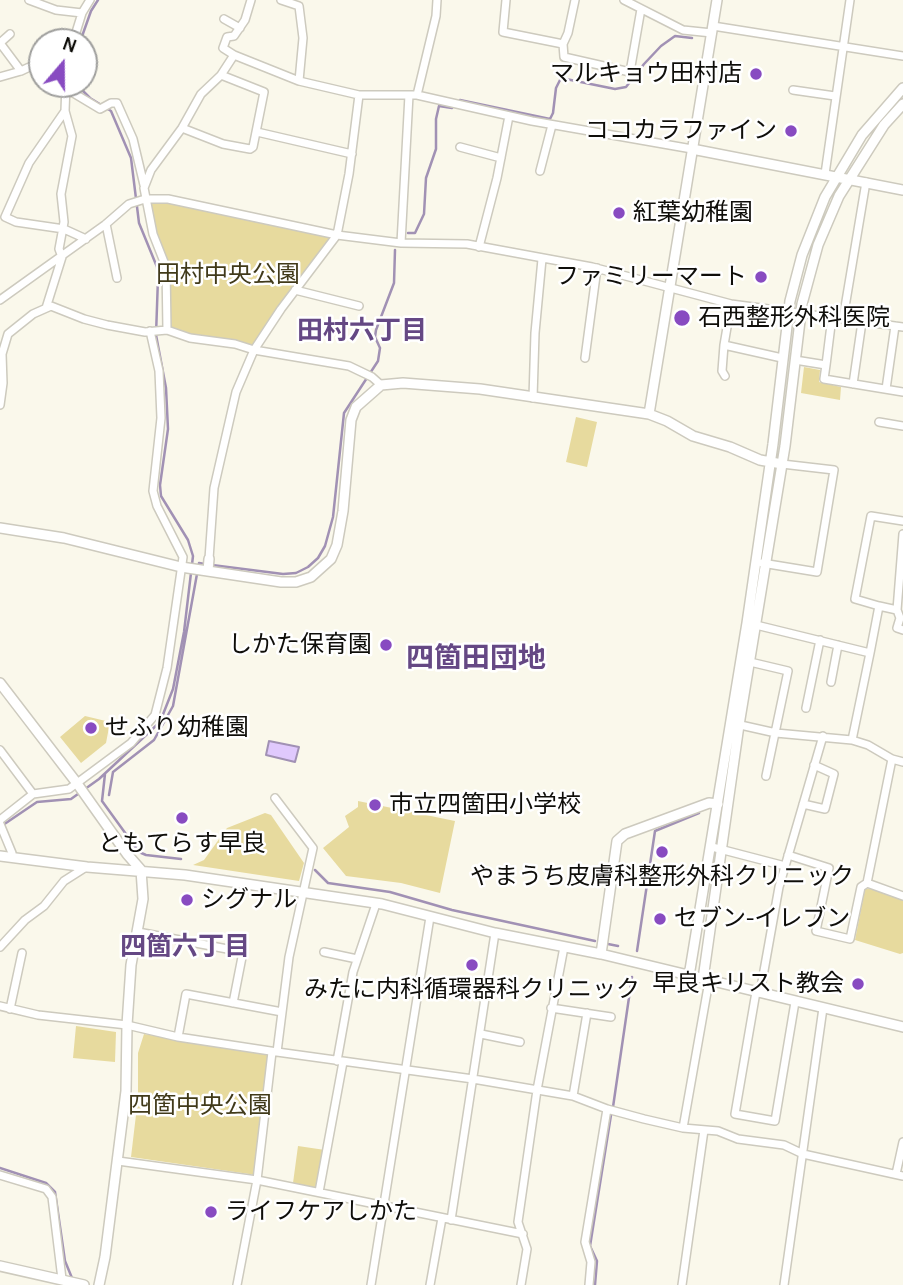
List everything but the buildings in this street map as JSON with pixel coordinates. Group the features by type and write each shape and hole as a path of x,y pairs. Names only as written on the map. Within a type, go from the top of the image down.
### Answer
{"street":[{"path":"29,0 55,10 82,13"},
{"path":"77,28 90,0"},
{"path":"251,0 245,20 234,36 227,37 223,48 299,81 359,95 413,95 552,125 903,190"},
{"path":"281,0 299,6"},
{"path":"299,6 307,0"},
{"path":"401,243 413,95 436,16 437,0"},
{"path":"506,0 503,32 563,44"},
{"path":"575,0 563,44 564,57 630,72 641,9"},
{"path":"624,0 683,30 712,29 903,57"},
{"path":"649,414 717,0"},
{"path":"825,174 850,0"},
{"path":"299,6 303,37 299,81"},
{"path":"224,19 240,28"},
{"path":"10,34 0,43 21,71"},
{"path":"144,188 151,170 182,128 201,94 221,75 234,55"},
{"path":"0,77 28,68"},
{"path":"182,128 222,144 250,149 253,146 264,92 221,75"},
{"path":"689,976 716,848 735,724 788,312 796,275 809,235 836,177 862,135 903,88"},
{"path":"793,90 835,96"},
{"path":"204,570 209,559 214,488 236,392 254,350 337,235 359,95"},
{"path":"46,308 62,257 59,249 64,229 61,194 72,136 65,111 65,98"},
{"path":"83,98 100,109 117,103 133,139 153,234 166,267 165,330"},
{"path":"683,1128 706,980 718,804 750,662 782,464 800,314 818,245 833,209 884,125 903,104"},
{"path":"65,111 29,163 5,217 16,222 64,229 86,239"},
{"path":"479,247 509,116"},
{"path":"541,171 552,125"},
{"path":"257,132 352,153"},
{"path":"460,147 501,158"},
{"path":"843,319 866,182"},
{"path":"0,300 132,204 145,199 168,199 337,235 401,243 467,244 597,268 731,304 899,326 886,389"},
{"path":"106,224 117,278"},
{"path":"533,398 534,333 542,259"},
{"path":"585,358 597,268"},
{"path":"295,290 359,306"},
{"path":"725,376 722,371 724,345 731,304"},
{"path":"0,405 2,354 8,334 33,314 51,306 83,319 151,331 165,330 190,338 349,366 381,385"},
{"path":"832,317 824,379 903,391"},
{"path":"853,384 862,321"},
{"path":"12,857 1,824 33,794 69,789 78,785 131,743 155,715 167,668 184,567 181,548 157,506 153,491 161,418 159,371 151,331"},
{"path":"724,345 782,358"},
{"path":"795,360 826,365"},
{"path":"0,528 64,538 184,567 281,582 296,582 311,577 331,559 341,522 351,420 356,407 381,385 403,383 467,388 649,414 693,436 770,463 834,470 817,572 755,561"},
{"path":"879,422 903,426"},
{"path":"897,610 855,599 870,516 903,521"},
{"path":"903,534 897,610 900,618 897,628 903,630"},
{"path":"852,740 878,606"},
{"path":"756,625 870,653"},
{"path":"806,708 820,640"},
{"path":"831,682 838,645"},
{"path":"750,662 788,671 766,776"},
{"path":"0,683 87,797 127,855 141,870 143,899 131,965 126,1091 99,1285"},
{"path":"735,724 776,733 852,740 903,762"},
{"path":"795,1002 775,1121 735,1114 785,866 823,736"},
{"path":"0,750 33,794"},
{"path":"788,855 829,868 816,931 850,939 861,887 867,883 892,759"},
{"path":"803,804 825,809 834,774 814,765"},
{"path":"237,1285 257,1180 289,957 313,848 275,798"},
{"path":"601,954 617,841 625,834 709,803 718,804"},
{"path":"716,848 785,866"},
{"path":"0,856 141,870 376,904 495,933 601,954 903,1027"},
{"path":"0,947 25,920 44,906 64,881 87,866"},
{"path":"867,883 903,896"},
{"path":"318,1192 357,959 376,904"},
{"path":"371,1285 429,917"},
{"path":"138,932 243,952 233,1003"},
{"path":"430,1285 446,1219 473,1079 495,933"},
{"path":"521,1285 527,1249 517,1222 551,1008 564,947"},
{"path":"324,952 357,959"},
{"path":"10,1009 22,953"},
{"path":"178,1037 186,994 282,1012"},
{"path":"0,1006 37,1015 127,1025 178,1037 573,1096 607,1109 683,1128 718,1131 738,1139 784,1145 803,1154 900,1175 903,1142"},
{"path":"551,1008 611,1017"},
{"path":"785,1285 822,1008"},
{"path":"573,1096 587,1013"},
{"path":"481,1034 520,1042"},
{"path":"589,1285 591,1262 585,1242 607,1109"},
{"path":"682,1285 704,1130"},
{"path":"118,1161 257,1180 523,1234"},
{"path":"0,1175 46,1189 52,1197 65,1280"},
{"path":"0,1266 82,1284"}],"green space":[{"name":"田村中央公園","path":"149,202 168,202 332,236 253,346 190,335 170,328 169,267 156,233"},
{"path":"804,367 820,370 819,382 841,387 840,400 801,393"},
{"path":"576,417 597,422 587,467 566,462"},
{"path":"85,716 110,722 106,743 81,763 60,737"},
{"path":"358,801 455,821 440,893 401,883 346,876 323,848 349,827 345,816 358,807"},
{"path":"265,813 271,815 304,863 299,881 193,865 204,860 227,828"},
{"path":"865,889 903,899 903,953 855,940"},
{"path":"76,1026 116,1032 115,1062 73,1058"},
{"name":"四箇中央公園","path":"144,1034 268,1055 256,1175 131,1157 138,1098 138,1053"},
{"path":"298,1146 325,1150 318,1189 293,1183"}],"shaded area":[{"path":"269,741 299,747 295,762 266,755"}],"waterway":[{"path":"85,28 98,0"},
{"path":"460,100 550,119 556,88 561,78 615,89 626,87 661,46 675,36 692,38"},
{"path":"3,825 37,802 71,799 99,779 160,722 173,689 184,632 193,556 188,540 161,496 160,485 168,429 166,388 156,335 157,267 139,223 131,158 111,111 90,98"},
{"path":"408,233 415,233 424,214 426,178 436,149 439,106 452,108"},
{"path":"212,565 283,574 296,573 318,558 325,546 333,517 344,413 378,361 380,348 375,337 376,330 394,283 395,250"},
{"path":"109,795 113,772 154,740 173,706 199,563 205,564"},
{"path":"105,774 102,801 139,852 181,859"},
{"path":"637,951 655,831 699,813"},
{"path":"315,870 328,883 390,892 452,910 595,941"},
{"path":"608,944 618,946"},
{"path":"613,1107 632,977"},
{"path":"595,1285 597,1261 590,1246 611,1115"},
{"path":"0,1168 46,1183 55,1192 65,1261 72,1278"}],"place":[{"name":"マルキョウ田村店","path":"756,74"},
{"name":"ココカラファイン","path":"791,131"},
{"name":"紅葉幼稚園","path":"619,213"},
{"name":"ファミリーマート","path":"761,277"},
{"name":"石西整形外科医院","path":"682,318"},
{"name":"しかた保育園","path":"386,645"},
{"name":"せふり幼稚園","path":"91,728"},
{"name":"市立四箇田小学校","path":"375,805"},
{"name":"ともてらす早良","path":"182,818"},
{"name":"やまうち皮膚科整形外科クリニック","path":"662,852"},
{"name":"シグナル","path":"187,900"},
{"name":"セブン-イレブン","path":"660,919"},
{"name":"みたに内科循環器科クリニック","path":"472,965"},
{"name":"早良キリスト教会","path":"858,984"},
{"name":"ライフケアしかた","path":"211,1212"}],"district":[{"name":"田村六丁目","path":"362,332"},
{"name":"四箇田団地","path":"476,659"},
{"name":"四箇六丁目","path":"185,948"}]}
